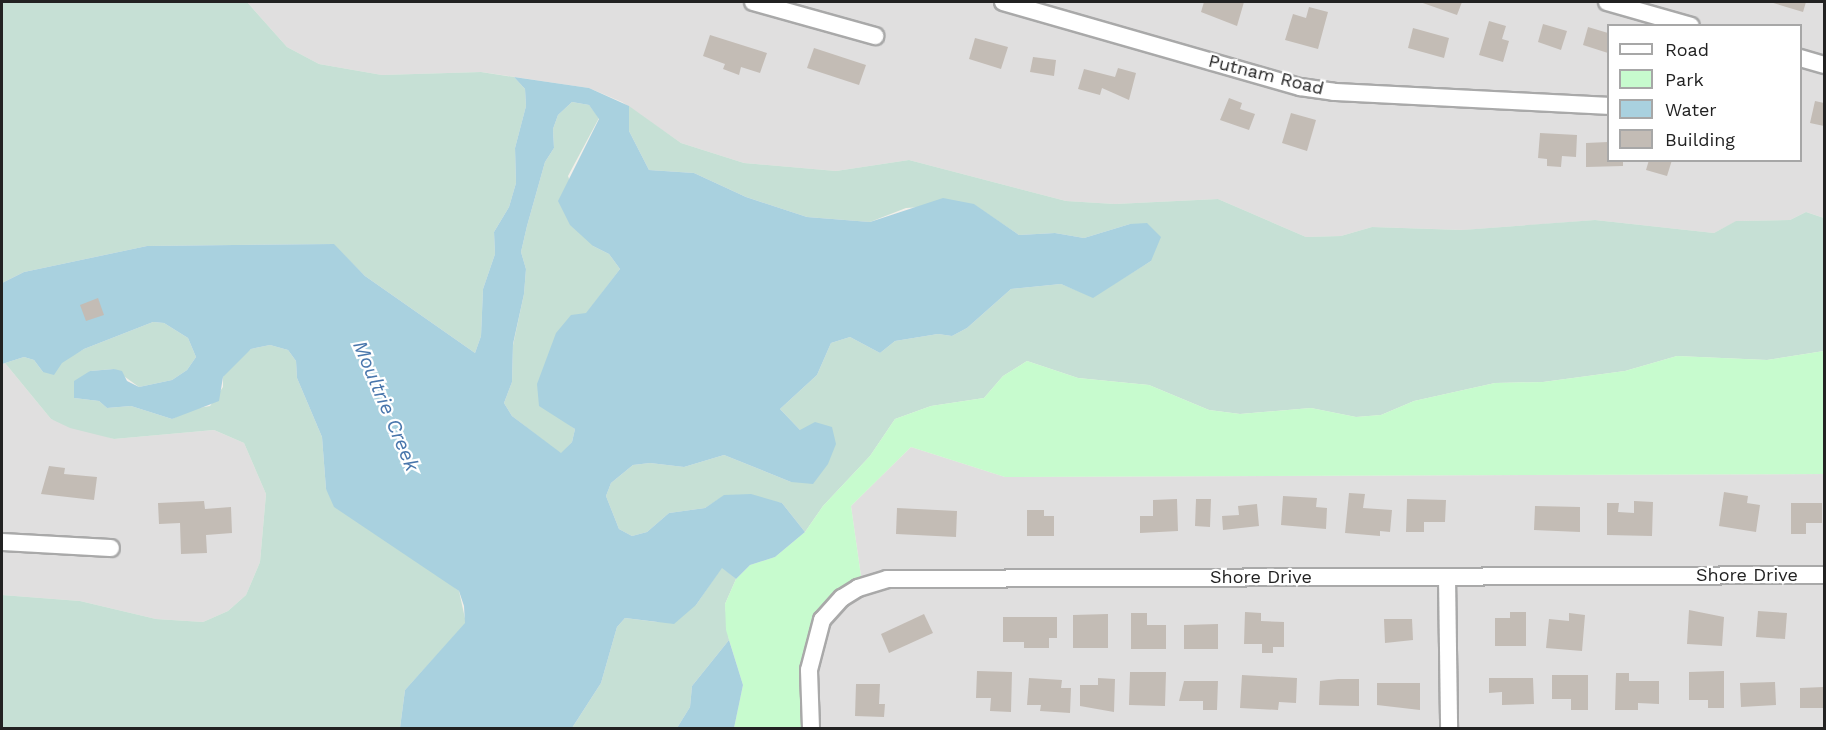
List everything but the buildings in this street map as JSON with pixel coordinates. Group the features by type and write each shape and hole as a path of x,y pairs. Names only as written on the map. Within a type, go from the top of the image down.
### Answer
{"street":[{"path":"753,2 875,36"},
{"name":"Putnam Road","path":"1003,2 1300,87 1334,92 1607,106"},
{"path":"1608,2 1684,24"},
{"path":"1802,58 1824,64"},
{"path":"2,542 111,548"},
{"name":"Shore Drive","path":"811,729 809,670 822,620 842,598 858,588 886,579 1824,575"},
{"path":"1447,577 1449,729"}],"shaded area":[{"path":"247,2 1824,2 1824,218 1806,212 1790,220 1737,221 1714,233 1595,220 1463,230 1372,227 1341,236 1306,237 1218,199 1115,204 1066,201 909,160 836,171 744,163 681,143 622,102 589,88 481,72 382,75 319,64 287,47"},
{"path":"5,363 51,419 114,439 214,430 244,443 266,494 260,562 246,595 228,611 203,622 156,619 80,601 2,595 2,364"},
{"path":"911,447 1005,477 1824,474 1824,728 806,728 802,667 810,632 828,601 861,576 851,506"}],"green space":[{"path":"2,2 247,2 287,47 319,64 382,75 481,72 514,77 525,89 526,106 515,148 516,183 509,207 494,232 495,254 483,289 481,336 475,353 365,276 333,244 147,246 24,272 2,283"},
{"path":"572,102 589,105 599,118 568,176 593,246 609,254 620,269 586,314 571,316 559,417 575,429 572,442 561,454 512,416 504,403 512,382 513,345 524,294 526,269 521,252 545,162 554,148 553,129 558,115"},
{"path":"629,106 681,143 744,163 836,171 909,160 1066,201 1115,204 1218,199 1306,237 1341,236 1372,227 1462,230 1595,220 1714,233 1736,221 1790,220 1806,212 1824,218 1824,351 1767,360 1677,356 1625,371 1543,382 1495,383 1414,401 1381,415 1356,417 1311,408 1240,414 1209,410 1149,385 1078,378 1027,361 1003,376 984,398 931,406 895,419 870,456 823,506 805,532 782,503 725,495 705,508 669,513 647,532 632,536 619,529 606,496 611,483 633,465 650,463 684,467 724,455 791,482 800,430 780,409 817,375 831,343 850,337 880,353 895,341 938,334 952,336 967,328 1011,289 1061,284 1093,297 1151,261 1130,224 1084,238 1055,233 1019,235 973,204 906,208 870,222 807,217 746,197 694,173 649,170 629,131"},
{"path":"153,322 164,323 188,338 196,357 187,370 172,380 139,387 114,369 90,371 74,398 99,401 107,408 131,406 172,419 192,409 210,406 223,387 223,377 230,365 251,349 270,345 288,350 296,361 297,378 322,437 326,489 459,591 466,623 405,690 400,728 2,728 2,595 80,601 156,619 203,622 228,611 246,595 260,562 266,494 244,443 214,430 114,439 70,428 51,419 5,363 24,357 34,360 43,372 84,349"},
{"path":"1824,351 1824,474 1005,477 911,447 851,506 861,576 828,601 810,632 802,667 806,728 734,728 743,685 726,630 725,604 736,579 750,565 775,557 805,532 823,506 870,456 895,419 931,406 984,398 1003,376 1027,361 1078,378 1149,385 1209,410 1240,414 1311,408 1356,417 1381,415 1414,401 1495,383 1543,382 1625,371 1677,356 1767,360"},
{"path":"722,567 736,579 725,604 729,640 692,686 690,707 677,728 572,728 601,683 617,627 625,618 657,622 696,605"}],"water":[{"name":"Moultrie Creek","path":"514,77 589,88 629,106 629,131 649,170 694,173 746,197 807,217 870,222 943,198 974,204 1019,235 1055,233 1084,238 1130,224 1147,223 1161,237 1151,261 1093,298 1061,284 1011,289 967,328 952,336 938,334 895,341 880,353 850,337 831,343 817,375 780,409 800,430 815,422 832,427 836,444 828,464 813,484 791,482 724,455 684,467 650,463 633,465 611,483 606,496 619,529 632,536 647,532 669,513 705,508 724,495 751,494 782,503 805,532 775,557 750,565 736,579 722,568 696,605 674,624 625,618 617,627 601,683 572,728 400,728 405,690 465,623 464,606 459,591 334,507 326,489 322,437 297,378 296,361 288,350 270,345 251,349 223,377 219,401 172,419 131,406 107,408 99,401 74,398 74,381 90,371 114,369 122,371 127,381 139,387 172,380 187,370 196,357 188,338 164,323 153,322 84,349 62,363 54,375 43,372 34,360 24,357 2,364 2,283 24,272 147,246 334,244 365,276 475,353 481,336 483,289 495,254 494,232 509,207 516,183 515,148 526,106 525,89","holes":["572,102 589,105 599,119 558,201 570,225 593,246 609,254 620,269 586,313 571,315 556,333 537,384 539,406 575,429 572,442 561,453 512,416 504,403 512,382 513,344 524,294 526,269 521,252 545,162 554,148 553,129 558,115"]},
{"path":"729,640 743,685 734,728 677,728 690,707 692,686"}]}
